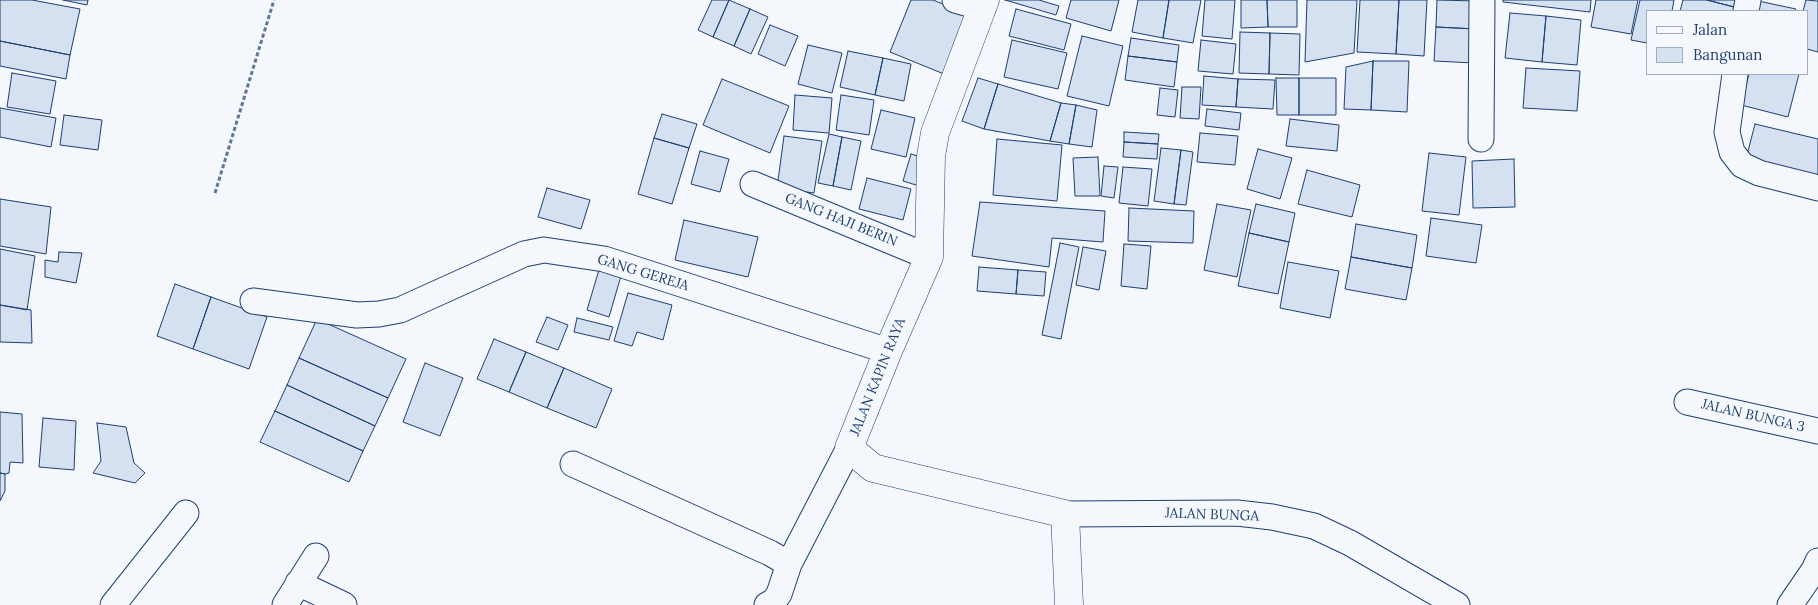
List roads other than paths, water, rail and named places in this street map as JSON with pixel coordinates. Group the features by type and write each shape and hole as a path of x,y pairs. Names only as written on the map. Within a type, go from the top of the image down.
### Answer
{"street":[{"path":"955,0 984,4"},
{"path":"1481,139 1482,0"},
{"name":"JALAN KAPIN RAYA","path":"984,4 936,133 931,156 929,257 888,351 849,448 873,468 1065,514"},
{"path":"1735,75 1727,132 1732,152 1742,165 1759,173 1818,188"},
{"name":"GANG HAJI BERIN","path":"752,184 929,257"},
{"name":"GANG GEREJA","path":"253,301 357,315 379,314 400,310 524,254 544,250 604,259 888,351"},
{"name":"JALAN BUNGA 3","path":"1687,402 1818,431"},
{"path":"767,605 780,594 789,564 849,448"},
{"path":"573,464 761,549 789,564"},
{"path":"113,605 186,513"},
{"name":"JALAN BUNGA","path":"1065,514 1237,513 1272,517 1314,526 1350,542 1457,605"},
{"path":"1065,514 1069,605"},
{"path":"285,605 316,556"},
{"path":"1790,605 1818,561"},
{"path":"298,584 344,605"}]}
